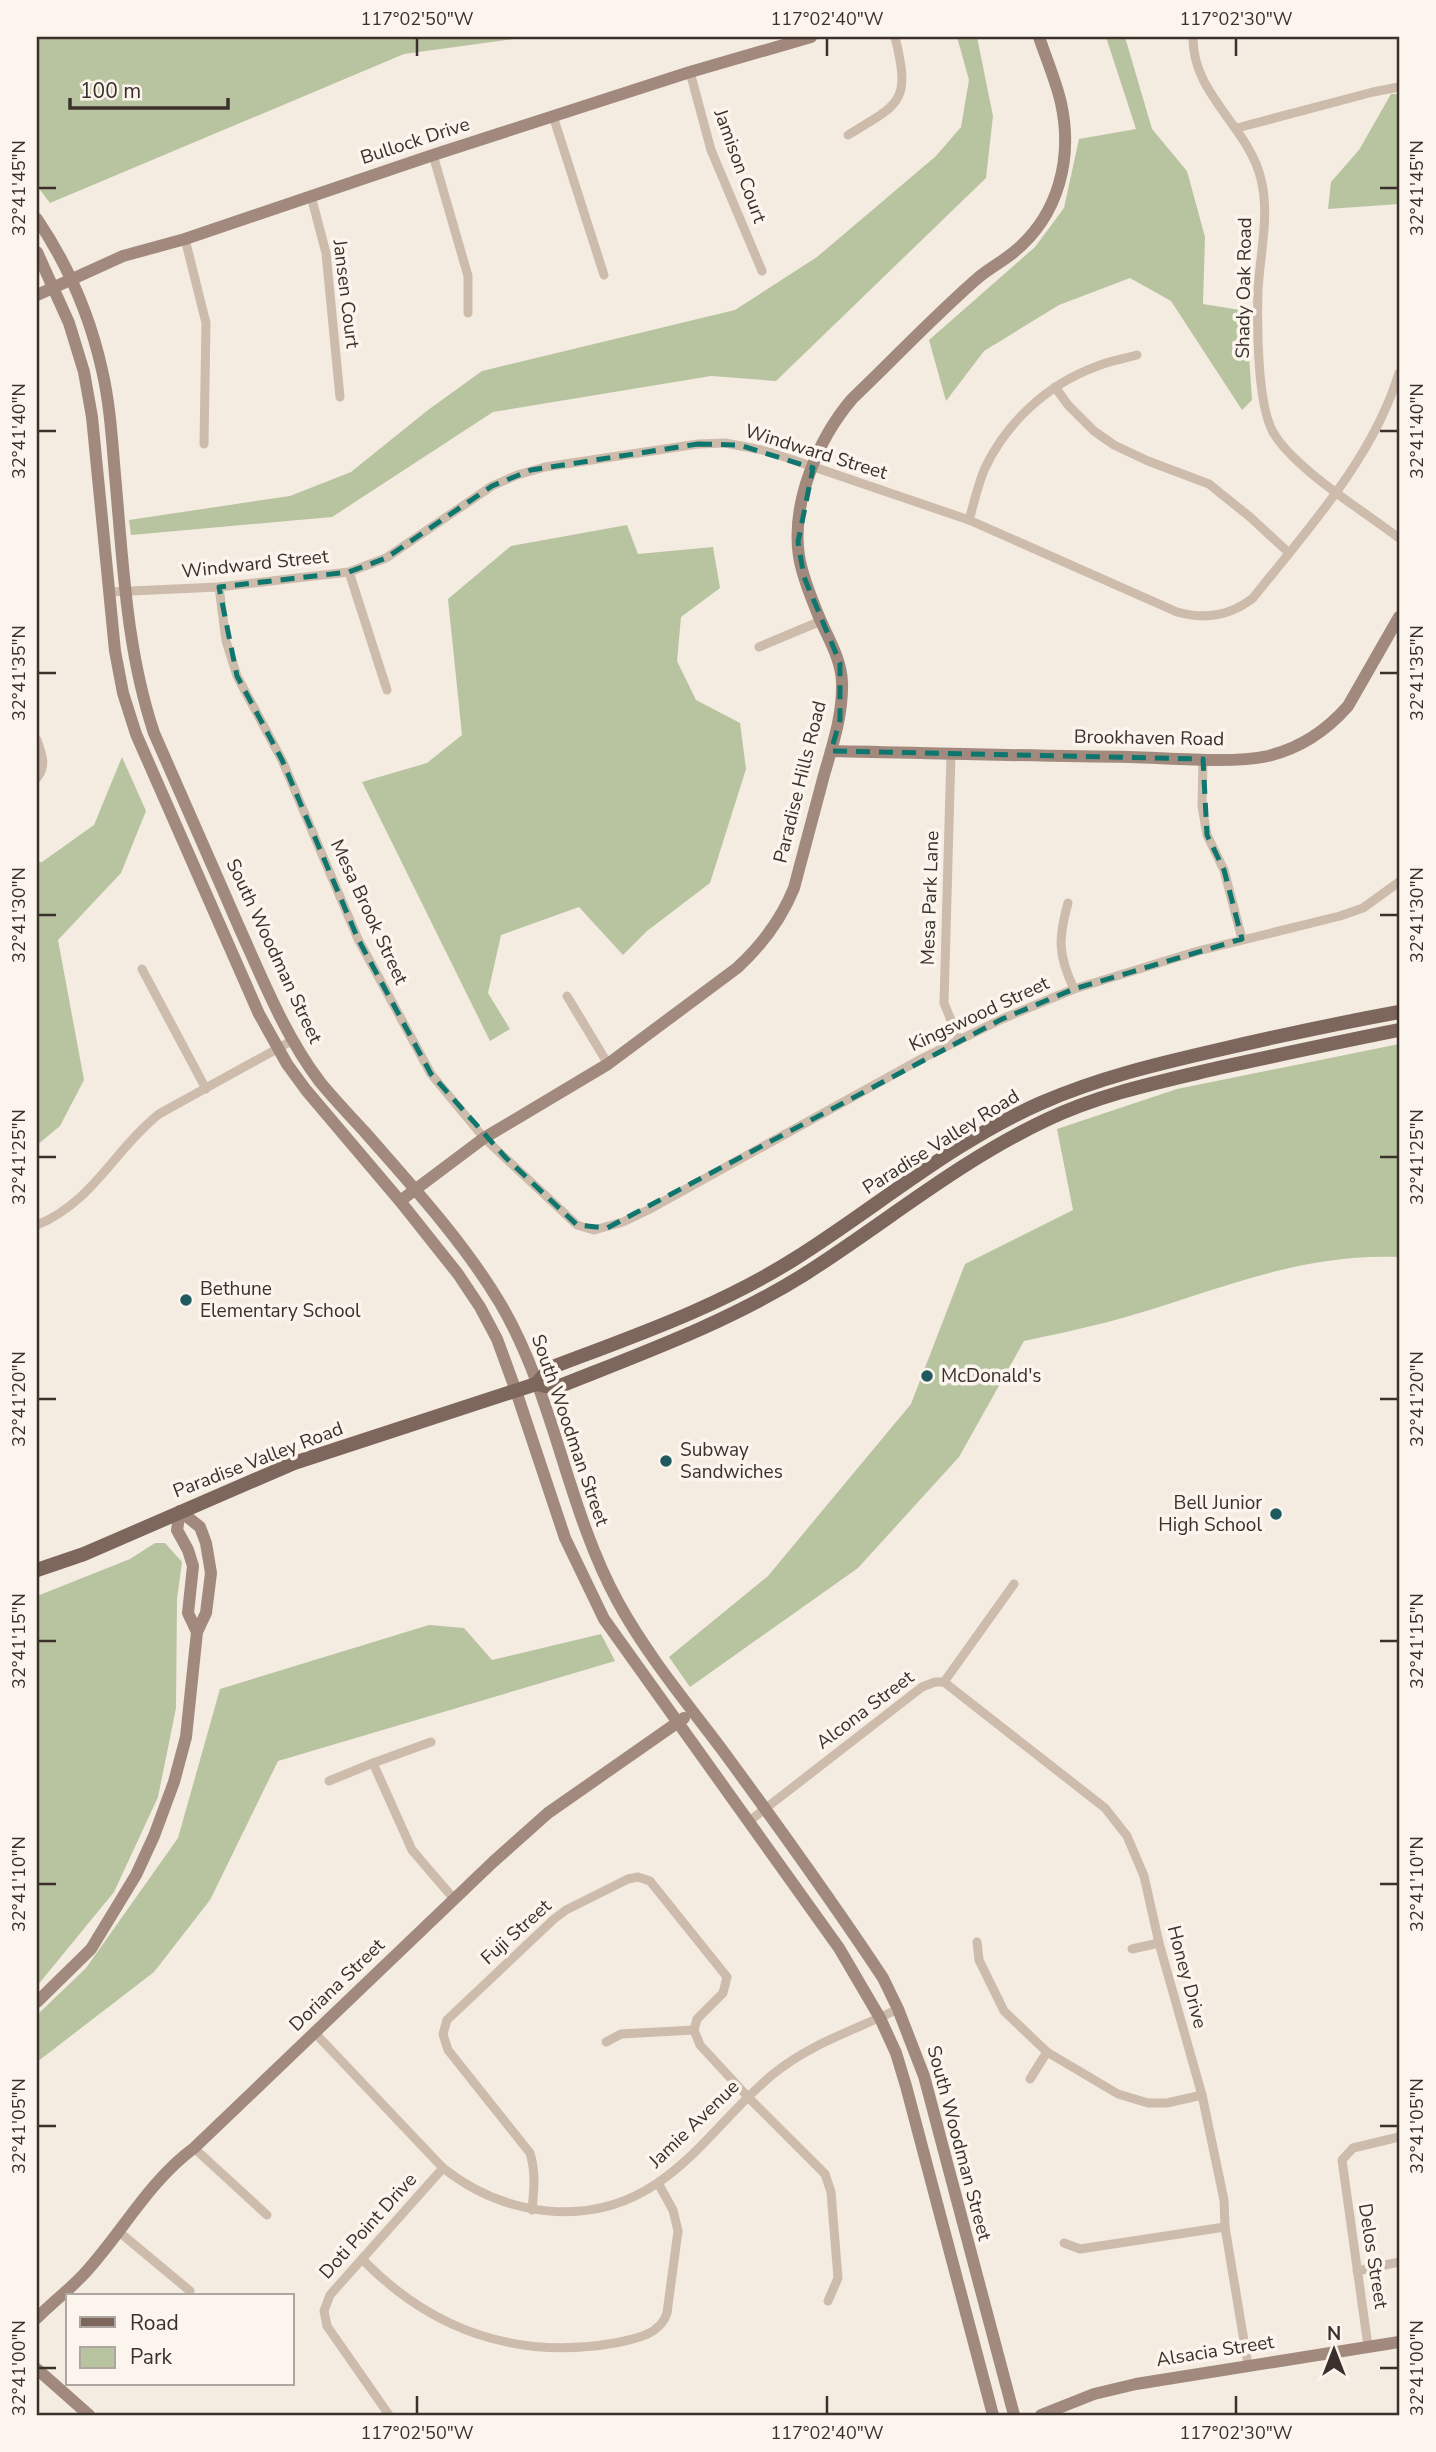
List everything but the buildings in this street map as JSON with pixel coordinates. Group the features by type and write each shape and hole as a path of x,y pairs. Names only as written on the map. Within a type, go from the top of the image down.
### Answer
{"main road":[{"name":"Bullock Drive","path":"37,295 123,256 185,239 783,41 811,37"},
{"name":"Paradise Hills Road","path":"400,1202 484,1138 608,1063 737,968 754,952 783,913 794,888 840,720 842,681 840,663 804,577 798,542 802,502 822,441 836,418 852,399 979,277 1014,253 1035,231 1052,205 1059,190 1064,167 1066,132 1060,102 1039,37"},
{"name":"South Woodman Street","path":"37,219 71,278 89,324 105,383 125,592 134,661 143,699 154,733 254,961 293,1040 321,1082 415,1190 471,1260 499,1303 517,1336 536,1384 598,1563 634,1628 883,1978 924,2076 1014,2415"},
{"name":"South Woodman Street","path":"37,252 69,323 84,372 92,416 109,592 121,682 136,734 259,1014 278,1049 306,1090 458,1274 480,1307 497,1339 565,1538 604,1619 833,1940 880,2018 906,2086 993,2415"},
{"name":"Brookhaven Road","path":"831,751 1203,759 1266,756 1291,749 1323,730 1349,706 1399,617"},
{"name":"Paradise Valley Road","path":"37,1570 84,1554 293,1463 536,1384 550,1368 682,1319 795,1259 951,1153 1039,1104 1090,1083 1141,1068 1318,1027 1399,1012"},
{"name":"Paradise Valley Road","path":"536,1384 555,1388 689,1335 752,1304 804,1274 961,1168 1046,1120 1096,1100 1146,1085 1399,1030"},
{"path":"37,2002 91,1949 136,1875 155,1836 174,1782 186,1737 197,1632 206,1614 211,1573 206,1543 200,1527 180,1511 177,1530 193,1566 188,1613 197,1632"},
{"name":"Doriana Street","path":"37,2318 85,2273 178,2160 194,2148 454,1899 548,1813 693,1711"},
{"name":"Alsacia Street","path":"1041,2415 1104,2391 1399,2342"},
{"path":"37,2369 50,2378 86,2414"}],"street":[{"path":"848,135 890,109 898,97 903,68 895,37"},
{"name":"Shady Oak Road","path":"1193,37 1194,57 1200,75 1237,128 1262,181 1264,231 1258,290 1262,396 1273,432 1293,458 1399,538"},
{"name":"Jamison Court","path":"690,72 711,150 762,271"},
{"path":"1237,128 1399,87"},
{"path":"553,116 604,275"},
{"path":"433,155 464,258 468,313"},
{"name":"Jansen Court","path":"311,196 326,253 340,397"},
{"path":"185,239 206,323 204,444"},
{"path":"969,520 984,470 1003,435 1024,411 1055,387 1094,367 1137,355"},
{"name":"Windward Street","path":"109,592 219,587 349,572 386,558 492,486 531,470 712,443 753,447 969,520 1177,612 1200,617 1228,613 1253,598 1349,475 1385,410 1399,373"},
{"path":"1055,387 1068,405 1094,431 1114,445 1148,461 1209,484 1289,553"},
{"path":"349,572 387,690"},
{"name":"Mesa Brook Street","path":"219,587 226,641 237,676 282,760 358,939 431,1074 484,1138 555,1202 571,1221 583,1228 594,1230"},
{"path":"759,647 821,621"},
{"path":"37,740 44,759 43,768 37,778"},
{"name":"Mesa Park Lane","path":"951,754 944,1003 959,1040"},
{"path":"1203,759 1202,806 1207,835 1224,870 1242,939"},
{"name":"Kingswood Street","path":"594,1230 623,1222 648,1210 959,1040 1074,989 1242,939 1313,923 1363,908 1399,882"},
{"path":"1069,903 1060,930 1060,949 1065,970 1074,989"},
{"path":"142,969 206,1089"},
{"path":"568,996 608,1063"},
{"path":"37,1225 54,1217 86,1194 139,1130 159,1114 293,1040"},
{"name":"Alcona Street","path":"748,1822 922,1686 944,1682 1014,1584"},
{"name":"Honey Drive","path":"944,1682 1105,1808 1127,1836 1144,1875 1159,1943 1202,2095 1224,2200 1225,2227 1248,2365"},
{"path":"329,1781 431,1742"},
{"path":"373,1763 412,1850 454,1899"},
{"name":"Fuji Street","path":"532,2210 535,2180 530,2153 448,2050 443,2034 447,2020 566,1910 628,1879 638,1877 650,1881 727,1977 723,1993 697,2019 694,2030"},
{"path":"977,1942 979,1960 1004,2011 1047,2052 1118,2094 1148,2103 1167,2103 1202,2095"},
{"path":"1132,1949 1159,1943"},
{"name":"Jamie Avenue","path":"314,2032 443,2168 485,2195 532,2210 565,2212 597,2208 629,2199 658,2183 702,2144 748,2097 796,2057 820,2043 898,2009"},
{"path":"606,2042 621,2034 694,2030 700,2045 825,2174 831,2192 838,2278 828,2301"},
{"path":"1030,2079 1047,2052"},
{"name":"Delos Street","path":"1368,2346 1342,2160 1353,2148 1399,2137"},
{"path":"194,2148 267,2215"},
{"name":"Doti Point Drive","path":"389,2415 327,2326 324,2311 330,2295 443,2168"},
{"path":"362,2259 387,2285 404,2297 440,2319 478,2334 516,2344 555,2348 575,2348 630,2340 654,2332 667,2313 678,2231 674,2210 658,2183"},
{"path":"1064,2243 1080,2249 1225,2227"},
{"path":"118,2231 190,2291"},
{"path":"1357,2271 1399,2262"}],"highlighted area":[{"path":"698,444 739,445 813,468 798,542 804,577 840,663 840,720 831,751 1203,759 1207,835 1224,870 1242,939 1074,989 1002,1019 607,1228 577,1225 506,1158 431,1074 358,939 282,760 237,676 219,587 349,572 386,558 492,486 531,470"}],"green space":[{"path":"37,37 528,37 404,54 50,203 37,186"},
{"path":"957,37 977,37 993,116 986,178 776,381 711,376 493,412 332,517 131,535 129,520 290,496 351,472 482,371 735,310 817,257 936,156 961,127 969,80"},
{"path":"1106,37 1125,37 1152,129 1187,171 1205,237 1203,304 1246,311 1252,400 1242,410 1171,301 1130,278 1059,305 984,351 946,401 929,340 1035,247 1064,208 1079,139 1136,129"},
{"path":"1391,94 1399,94 1399,204 1328,209 1331,182 1359,150"},
{"path":"627,525 638,554 713,547 720,588 681,617 677,661 696,700 740,723 746,769 710,883 647,931 623,955 579,907 501,935 488,993 510,1029 490,1041 362,782 427,763 462,735 448,599 511,546"},
{"path":"122,757 146,811 121,873 58,940 84,1080 60,1126 37,1145 37,862 42,862 94,825"},
{"path":"1399,1044 1399,1257 1322,1262 1286,1269 1108,1322 1024,1341 959,1457 858,1568 690,1687 669,1657 768,1576 911,1404 965,1264 1073,1210 1057,1129 1177,1089"},
{"path":"155,1543 165,1543 182,1562 177,1599 176,1708 158,1797 114,1892 37,1986 37,1596 130,1559"},
{"path":"429,1625 464,1628 492,1660 601,1634 615,1661 278,1761 210,1900 154,1972 37,2062 37,2015 86,1968 178,1838 220,1689"}],"place":[{"name":"Bethune Elementary School","path":"186,1300"},
{"name":"McDonald's","path":"927,1376"},
{"name":"Subway Sandwiches","path":"666,1461"},
{"name":"Bell Junior High School","path":"1276,1514"}]}
